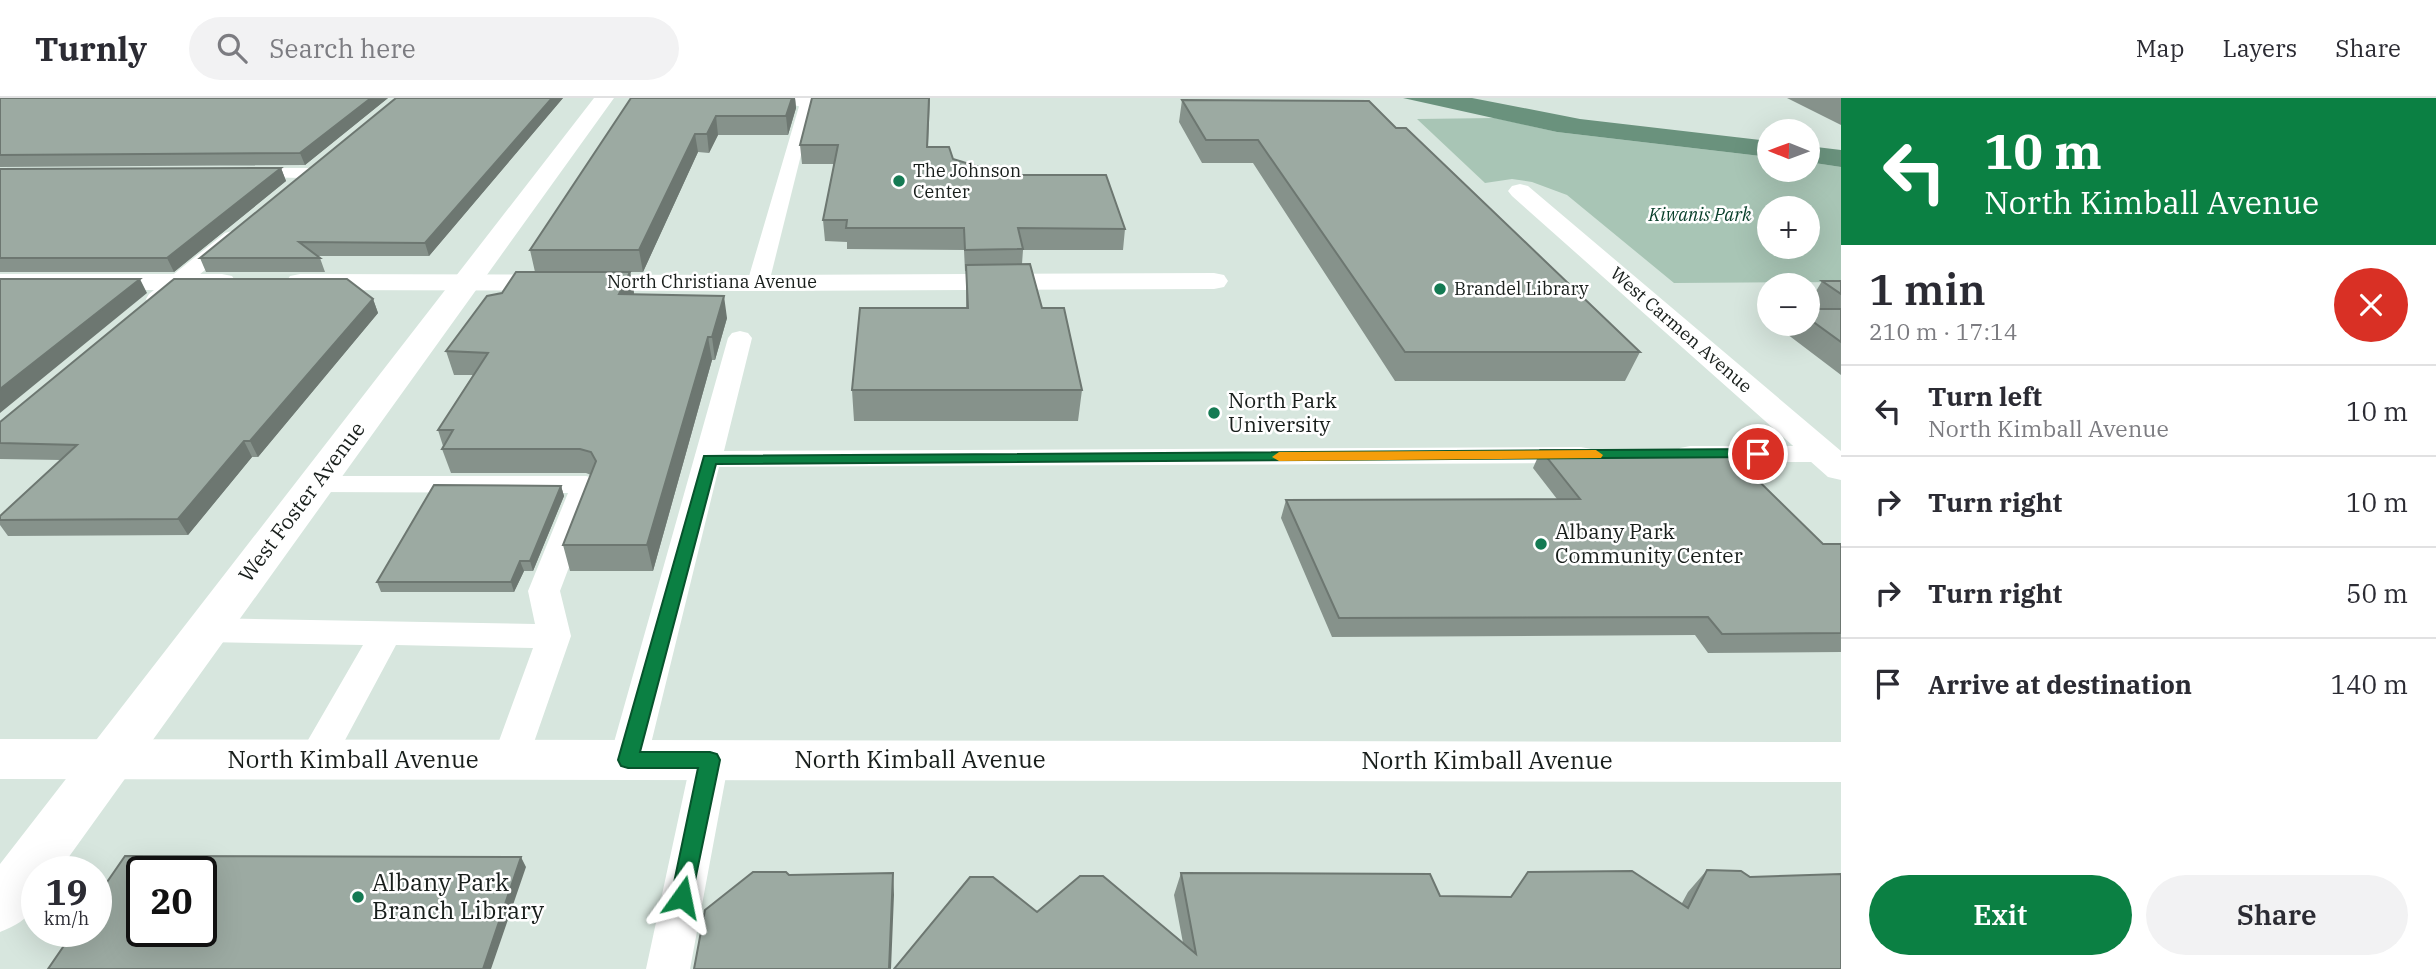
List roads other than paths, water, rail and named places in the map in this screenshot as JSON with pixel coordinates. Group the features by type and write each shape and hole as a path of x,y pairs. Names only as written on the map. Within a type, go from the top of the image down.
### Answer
{"street":[{"name":"West Foster Avenue","path":"0,907 604,98"},
{"name":"West Carmen Avenue","path":"1520,191 1832,461"},
{"name":"North Christiana Avenue","path":"0,282 1214,281"},
{"name":"North Kimball Avenue","path":"0,759 1841,762"}],"lane":[{"path":"758,283 800,100"},
{"path":"289,190 330,157"},
{"path":"229,173 309,173"},
{"path":"139,315 248,224"},
{"path":"628,760 740,338"},
{"path":"1668,454 1832,461"},
{"path":"709,459 1613,455"},
{"path":"315,484 586,485 544,591 554,636 511,760"},
{"path":"206,630 554,636"},
{"path":"316,759 386,633"},
{"path":"668,969 710,760"}],"place":[{"name":"The Johnson Center","path":"899,181"},
{"name":"Brandel Library","path":"1440,289"},
{"name":"North Park University","path":"1214,413"},
{"name":"Albany Park Community Center","path":"1541,544"},
{"name":"Albany Park Branch Library","path":"358,897"}],"park label":[{"name":"Kiwanis Park","path":"1700,215"}]}
